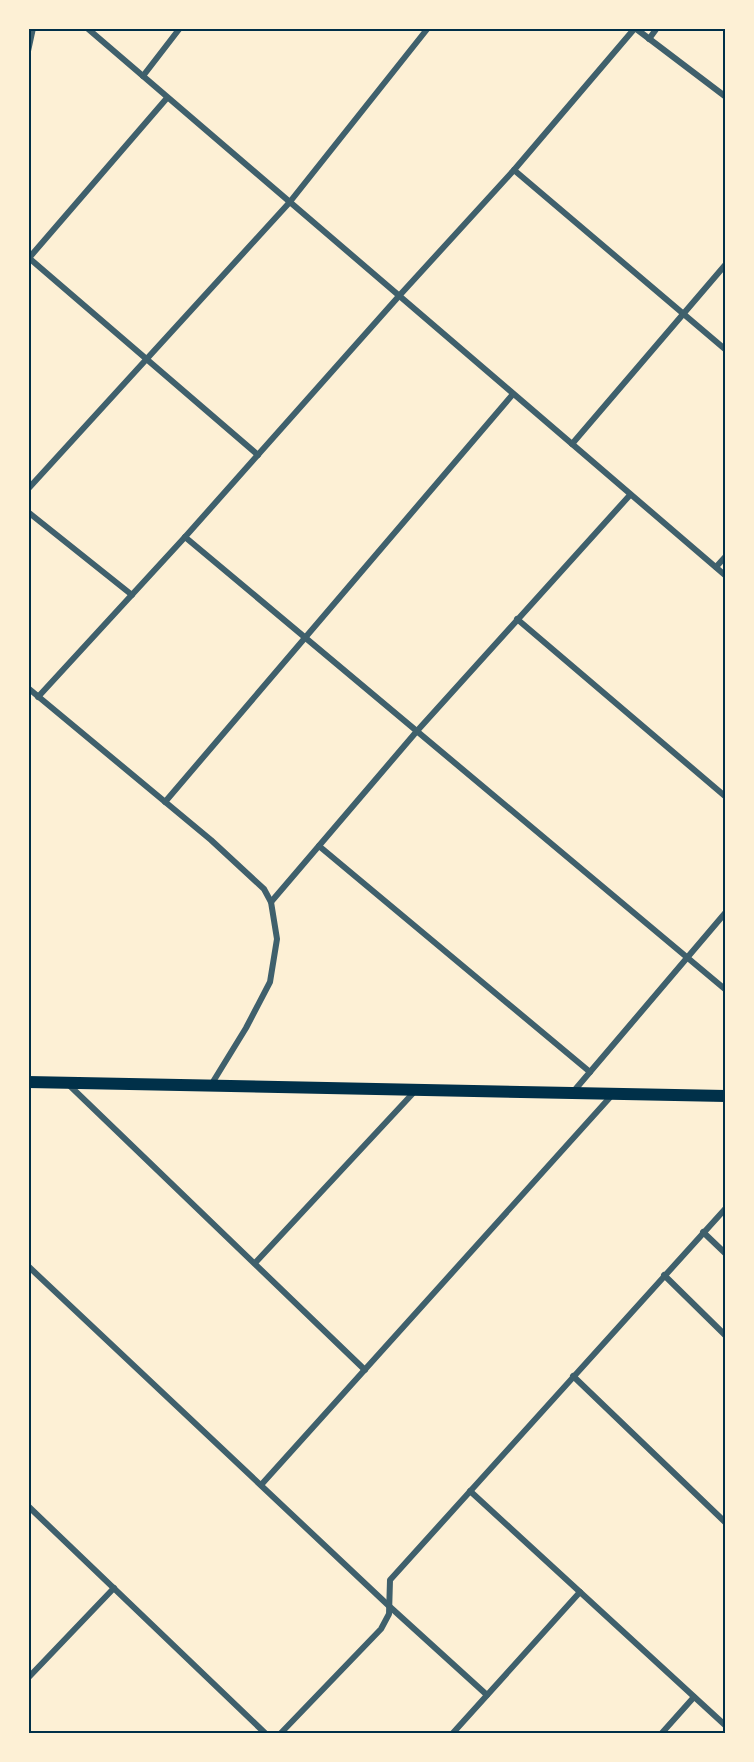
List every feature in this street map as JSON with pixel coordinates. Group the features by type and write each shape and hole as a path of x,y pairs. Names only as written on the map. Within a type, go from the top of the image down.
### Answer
{"main road":[{"path":"28,1082 726,1096"}],"street":[{"path":"28,51 33,28"},
{"path":"87,28 726,576"},
{"path":"143,76 180,28"},
{"path":"28,489 289,202 428,28"},
{"path":"38,697 185,537 514,170 635,28 726,98"},
{"path":"649,39 657,28"},
{"path":"167,98 28,258 258,455"},
{"path":"514,170 726,350"},
{"path":"572,444 726,264"},
{"path":"165,802 513,394"},
{"path":"271,902 417,731 630,495"},
{"path":"28,512 132,595"},
{"path":"185,537 726,990"},
{"path":"716,567 726,556"},
{"path":"517,619 726,797"},
{"path":"28,688 212,840 264,889 271,902 277,939 270,982 246,1028 211,1086"},
{"path":"319,846 590,1072"},
{"path":"572,1093 726,912"},
{"path":"67,1083 365,1370"},
{"path":"255,1263 416,1090"},
{"path":"261,1485 613,1094"},
{"path":"280,1734 381,1629 389,1614 390,1580 726,1208"},
{"path":"703,1232 726,1254"},
{"path":"28,1266 389,1606 487,1695"},
{"path":"664,1275 726,1336"},
{"path":"573,1376 726,1522"},
{"path":"470,1491 726,1726"},
{"path":"28,1506 266,1734"},
{"path":"28,1678 114,1588"},
{"path":"452,1734 580,1592"},
{"path":"661,1734 694,1697"}]}
